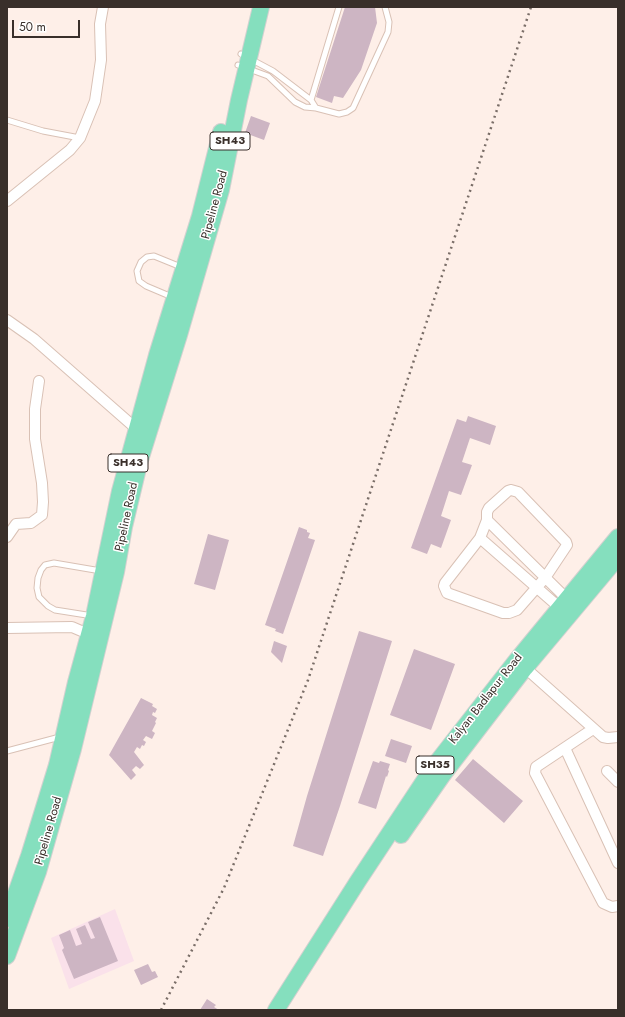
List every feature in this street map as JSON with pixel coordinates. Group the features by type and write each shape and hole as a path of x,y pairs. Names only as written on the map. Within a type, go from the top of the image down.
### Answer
{"main road":[{"name":"Pipeline Road","path":"244,61 253,7"},
{"name":"Pipeline Road","path":"7,956 38,872 70,737 76,682 95,636 109,572 120,491 142,433 190,271 221,190 222,151 244,61 261,7"},
{"name":"Kalyan Badlapur Road","path":"287,1010 373,874 563,603 618,537"},
{"name":"Kalyan Badlapur Road","path":"276,1010 358,881 434,766 520,664 618,557"},
{"name":"Pipeline Road","path":"95,636 94,616 109,572"},
{"name":"Pipeline Road","path":"7,919 29,856 57,765 70,737"}],"street":[{"path":"7,201 70,150 80,138 95,101 101,60 100,24 103,7"},
{"path":"7,320 34,339 142,433"},
{"path":"7,537 16,524 31,523 42,515 42,483 35,439 35,409 39,381"},
{"path":"514,490 518,492 567,544 545,578 516,610 509,613 503,613 447,593 444,586 480,538 487,520 487,512 489,508 508,491 514,490"},
{"path":"487,520 545,578 563,603"},
{"path":"480,538 537,587 563,603"},
{"path":"7,628 72,627 95,636"},
{"path":"520,664 603,737 618,737"},
{"path":"593,729 536,768 534,772 603,903 612,907 618,906"},
{"path":"564,748 618,863"},
{"path":"607,771 618,782"}],"lane":[{"path":"310,100 339,7"},
{"path":"244,61 268,76 295,102 305,107 316,108 339,114 347,112 353,108 388,32 385,7"},
{"path":"244,61 273,71 310,100 316,108"},
{"path":"7,120 43,131 80,138"},
{"path":"182,299 146,286 138,281 137,271 141,262 147,257 154,256 190,271"},
{"path":"94,616 55,610 48,606 39,596 37,588 38,578 41,570 46,565 54,563 109,572"},
{"path":"7,751 70,737"}],"shaded area":[{"path":"115,909 134,961 69,989 51,938"}],"building":[{"path":"345,7 375,7 377,23 361,70 343,98 334,96 332,103 316,97"},
{"path":"251,116 270,123 264,140 245,133"},
{"path":"468,416 496,426 490,445 470,438 462,462 472,465 461,495 449,491 441,516 451,520 441,548 431,544 427,554 411,548 457,419 466,422"},
{"path":"299,527 310,533 308,538 315,540 283,634 275,631 276,629 265,625"},
{"path":"208,534 229,540 215,590 194,584"},
{"path":"359,631 392,641 323,856 293,846 307,796"},
{"path":"274,641 287,646 282,663 271,652"},
{"path":"414,649 455,664 431,730 390,715"},
{"path":"141,698 153,704 152,706 157,709 152,715 157,718 152,731 155,733 152,739 146,736 143,740 146,742 144,746 142,745 140,749 137,747 134,752 144,765 140,769 136,766 132,770 136,775 131,780 109,755"},
{"path":"391,739 412,746 406,763 385,756"},
{"path":"473,759 523,801 504,823 455,780"},
{"path":"373,761 379,763 380,761 390,764 376,809 358,803"},
{"path":"100,917 118,961 74,979 62,950 64,948 59,935 70,930 76,946 82,944 76,929 85,925 91,939 95,938 88,922"},
{"path":"148,964 152,972 155,971 158,977 141,985 134,970"},
{"path":"207,999 216,1005 214,1007 219,1010 200,1010"}],"railway":[{"path":"161,1010 224,888 308,680 531,7"}]}
